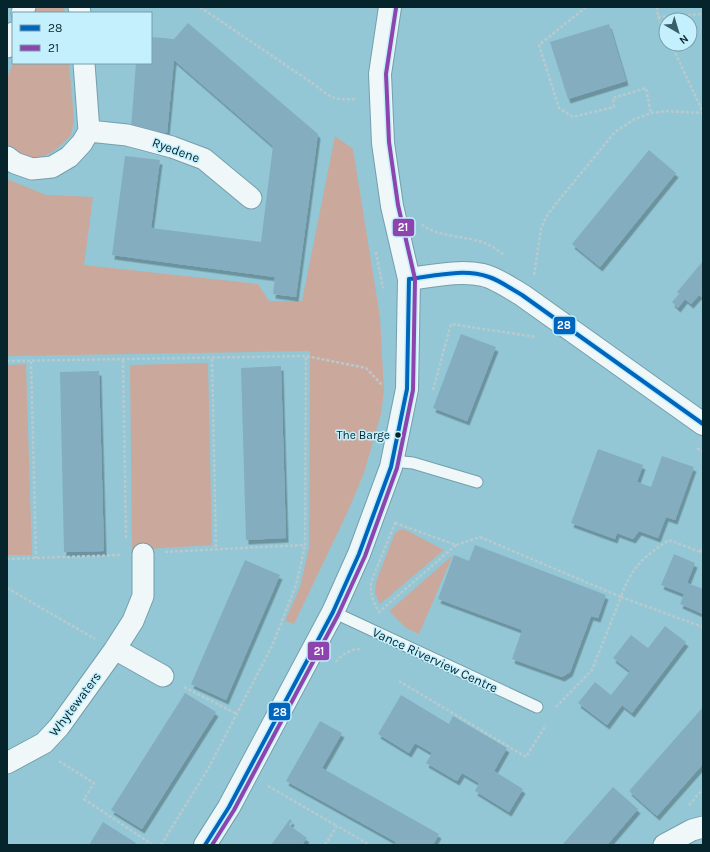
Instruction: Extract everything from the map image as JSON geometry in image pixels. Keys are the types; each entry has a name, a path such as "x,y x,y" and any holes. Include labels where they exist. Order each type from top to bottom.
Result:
{"main road":[{"path":"205,845 229,806 333,612 359,554 391,467 407,389 409,279 392,206 383,143 380,74 390,7"},
{"path":"409,279 457,273 484,275 528,300 703,424"}],"street":[{"path":"7,47 12,35"},
{"path":"7,157 32,169 52,167 69,157 82,143 89,131 84,64"},
{"name":"Ryedene","path":"89,131 126,135 172,147 204,159 251,198"},
{"name":"Whytewaters","path":"7,763 44,743 59,727 106,645 133,621 143,596 135,554"},
{"path":"106,645 163,676"},
{"path":"664,845 692,830 703,827"}],"lane":[{"path":"392,461 413,463 477,482"},
{"name":"Vance Riverview Centre","path":"333,612 537,707"}],"path":[{"path":"200,7 315,85 330,97 343,100 357,98"},
{"path":"586,7 539,45 559,108 573,117 580,116 614,107 613,98 646,88 651,113"},
{"path":"657,7 658,17"},
{"path":"528,271 534,275 542,229 546,217 615,132 633,120 651,113 666,111 703,113 675,52"},
{"path":"421,223 424,227 436,232 486,243 510,259"},
{"path":"432,391 451,324 544,338"},
{"path":"161,845 208,770 272,646 296,585 305,545 306,356"},
{"path":"7,361 306,356 366,368 380,383 387,388"},
{"path":"212,358 216,549"},
{"path":"123,360 135,554"},
{"path":"31,361 36,558"},
{"path":"397,516 371,582 370,591 372,599 379,612 456,545 480,537 621,597 703,627"},
{"path":"395,523 456,545"},
{"path":"621,597 627,581 635,568 652,551 669,540 701,553 703,547"},
{"path":"7,559 305,545"},
{"path":"7,588 106,645"},
{"path":"163,676 237,714"},
{"path":"53,756 94,783 84,799 153,845"},
{"path":"266,785 370,845"},
{"path":"326,845 337,826"}],"shaded area":[{"path":"36,7 64,7 65,12 34,12"},
{"path":"13,64 69,64 74,120 71,135 51,153 34,159 18,155 7,148 7,78"},
{"path":"335,136 353,149 380,317 384,391 381,414 364,473 348,511 294,624 285,621 300,587 309,547 310,351 7,356 7,179 46,195 93,197 84,265 258,284 269,301 302,301"},
{"path":"208,363 212,545 132,550 130,365"},
{"path":"26,364 32,555 7,555 7,365"},
{"path":"404,529 444,550 380,604 375,593 376,582 395,533"},
{"path":"453,555 419,634 406,628 389,611"}],"building":[{"path":"188,23 318,134 296,297 273,294 275,277 112,255 125,156 160,160 151,228 261,242 273,146 174,60 167,133 131,128 136,64 152,64 152,37 174,39"},
{"path":"609,24 626,81 568,99 550,42"},
{"path":"649,150 676,173 600,267 572,244"},
{"path":"703,261 703,298 699,295 691,304 685,299 678,308 672,302 679,294 677,292"},
{"path":"461,334 496,347 467,421 433,408"},
{"path":"281,366 286,538 246,540 241,368"},
{"path":"99,371 104,551 64,552 60,372"},
{"path":"598,449 643,465 637,482 651,487 662,456 694,467 675,520 666,517 658,538 639,531 633,539 617,533 615,539 571,523"},
{"path":"475,545 606,595 598,618 591,616 570,672 562,677 512,659 522,630 438,599 454,555 469,561"},
{"path":"674,554 695,563 687,583 703,589 703,614 680,604 684,594 661,585"},
{"path":"245,560 280,575 226,700 191,684"},
{"path":"665,626 686,642 632,713 622,705 607,725 578,703 595,682 611,695 630,671 613,658 631,635 648,648"},
{"path":"185,693 216,712 142,829 111,810"},
{"path":"401,695 449,724 453,716 507,748 494,771 523,789 509,812 475,791 479,783 462,773 457,781 426,763 432,753 415,743 409,753 378,734"},
{"path":"703,707 703,764 657,816 629,791"},
{"path":"320,721 342,733 322,768 439,834 433,845 394,845 396,842 286,781"},
{"path":"613,787 638,809 607,845 562,845"},
{"path":"290,819 292,821 289,825 307,838 302,845 271,845"},
{"path":"103,822 136,843 135,845 89,845"}],"transit line":[{"name":"21","path":"212,845 234,810 338,615 365,556 397,468 413,390 415,279 398,205 389,142 386,74 396,8"},
{"name":"28","path":"409,279 469,273 479,274 498,281 522,295 703,424"},
{"name":"28","path":"205,845 229,807 333,612 359,554 391,467 407,389 409,279"}],"place":[{"name":"The Barge","path":"398,435"}]}
